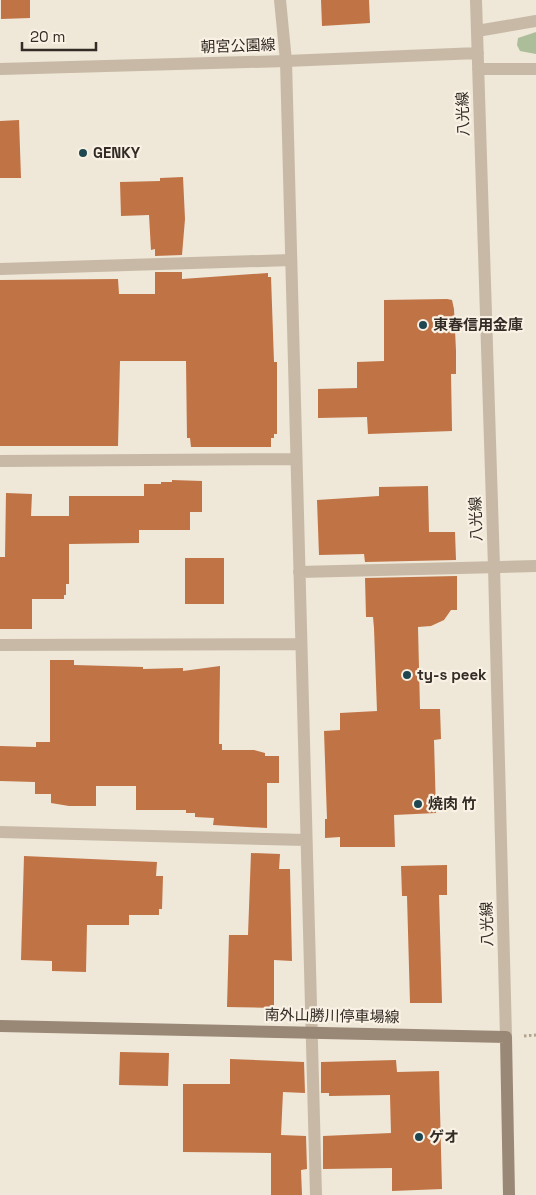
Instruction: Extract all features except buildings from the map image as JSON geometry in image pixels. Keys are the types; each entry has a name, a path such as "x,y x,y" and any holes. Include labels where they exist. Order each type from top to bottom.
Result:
{"main road":[{"name":"南外山勝川停車場線","path":"0,1026 506,1037"},
{"path":"506,1037 509,1195"}],"street":[{"path":"280,0 286,61 316,1195"},
{"name":"八光線","path":"476,0 494,567 506,1037"},
{"path":"477,31 536,21"},
{"name":"朝宮公園線","path":"0,69 286,61 478,52"},
{"path":"478,69 536,69"},
{"path":"0,269 291,260"},
{"path":"0,461 296,459"},
{"path":"299,572 536,566"},
{"path":"0,645 301,644"},
{"path":"0,832 306,840"}],"green space":[{"path":"536,32 536,54 520,51 517,45 518,38"}],"place":[{"name":"GENKY","path":"83,153"},
{"name":"東春信用金庫","path":"423,325"},
{"name":"ty-s peek","path":"407,675"},
{"name":"焼肉 竹","path":"418,804"},
{"name":"ゲオ","path":"419,1137"}]}
